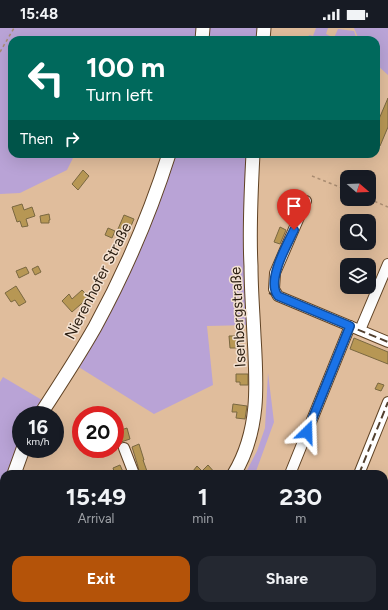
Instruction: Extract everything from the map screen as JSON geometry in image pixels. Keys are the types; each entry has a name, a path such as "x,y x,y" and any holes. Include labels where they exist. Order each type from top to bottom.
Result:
{"main road":[{"name":"Nierenhofer Straße","path":"46,406 83,348 117,284 140,234 168,158"},
{"name":"Isenbergstraße","path":"236,470 253,428 257,398 250,244 253,158"},
{"path":"15,470 20,458"}],"street":[{"path":"306,201 275,273 275,292 278,296 388,342"},
{"path":"360,330 388,264"},
{"path":"292,470 350,326"},
{"path":"361,470 388,402"},
{"path":"124,448 132,470"}],"path":[{"path":"0,52 8,38"},
{"path":"312,176 340,187"},
{"path":"376,202 388,207"}],"shaded area":[{"path":"0,28 259,28 258,36 8,36 8,158 73,158 67,170 20,193 0,194"},
{"path":"316,28 328,28 326,34 330,36 313,36"},
{"path":"354,28 388,28 388,75 380,68 380,36 357,36"},
{"path":"338,29 354,31 356,36 335,36"},
{"path":"172,158 249,158 251,325 207,326 213,385 154,414 77,366"},
{"path":"268,373 274,422 256,470 247,470 257,451 265,428"},
{"path":"3,377 42,400 38,406 12,406 13,458 8,470 0,470 0,382"}],"building":[{"path":"388,98 388,127 380,146 380,117"},
{"path":"83,170 89,176 78,190 72,184"},
{"path":"22,204 24,210 32,207 35,216 26,219 28,226 22,227 20,221 17,222 12,207"},
{"path":"49,214 49,223 41,223 40,216"},
{"path":"124,215 134,219 128,233 118,229"},
{"path":"280,227 286,230 280,244 274,242"},
{"path":"108,228 115,231 112,238 105,235"},
{"path":"38,266 41,272 35,275 32,269"},
{"path":"26,267 29,273 19,278 16,271"},
{"path":"16,286 26,302 19,306 15,300 11,302 5,293"},
{"path":"82,290 89,297 72,312 62,301 69,294 72,299"},
{"path":"229,336 237,336 238,348 230,348"},
{"path":"354,338 388,352 388,364 350,349"},
{"path":"236,374 248,374 248,385 240,385 240,382 236,382"},
{"path":"378,383 384,385 381,391 375,389"},
{"path":"233,404 247,406 245,419 236,418 237,412 232,412"},
{"path":"127,428 130,439 124,441 124,429"},
{"path":"139,444 147,470 139,470 132,447"},
{"path":"120,465 122,470 114,470 113,468"},
{"path":"208,465 212,470 203,470"},
{"path":"197,466 201,470 194,470"}],"railway":[{"path":"269,293 388,342"},
{"path":"361,470 388,402"}],"route":[{"path":"294,230 275,273 274,289 276,294 350,326 307,432"}]}
